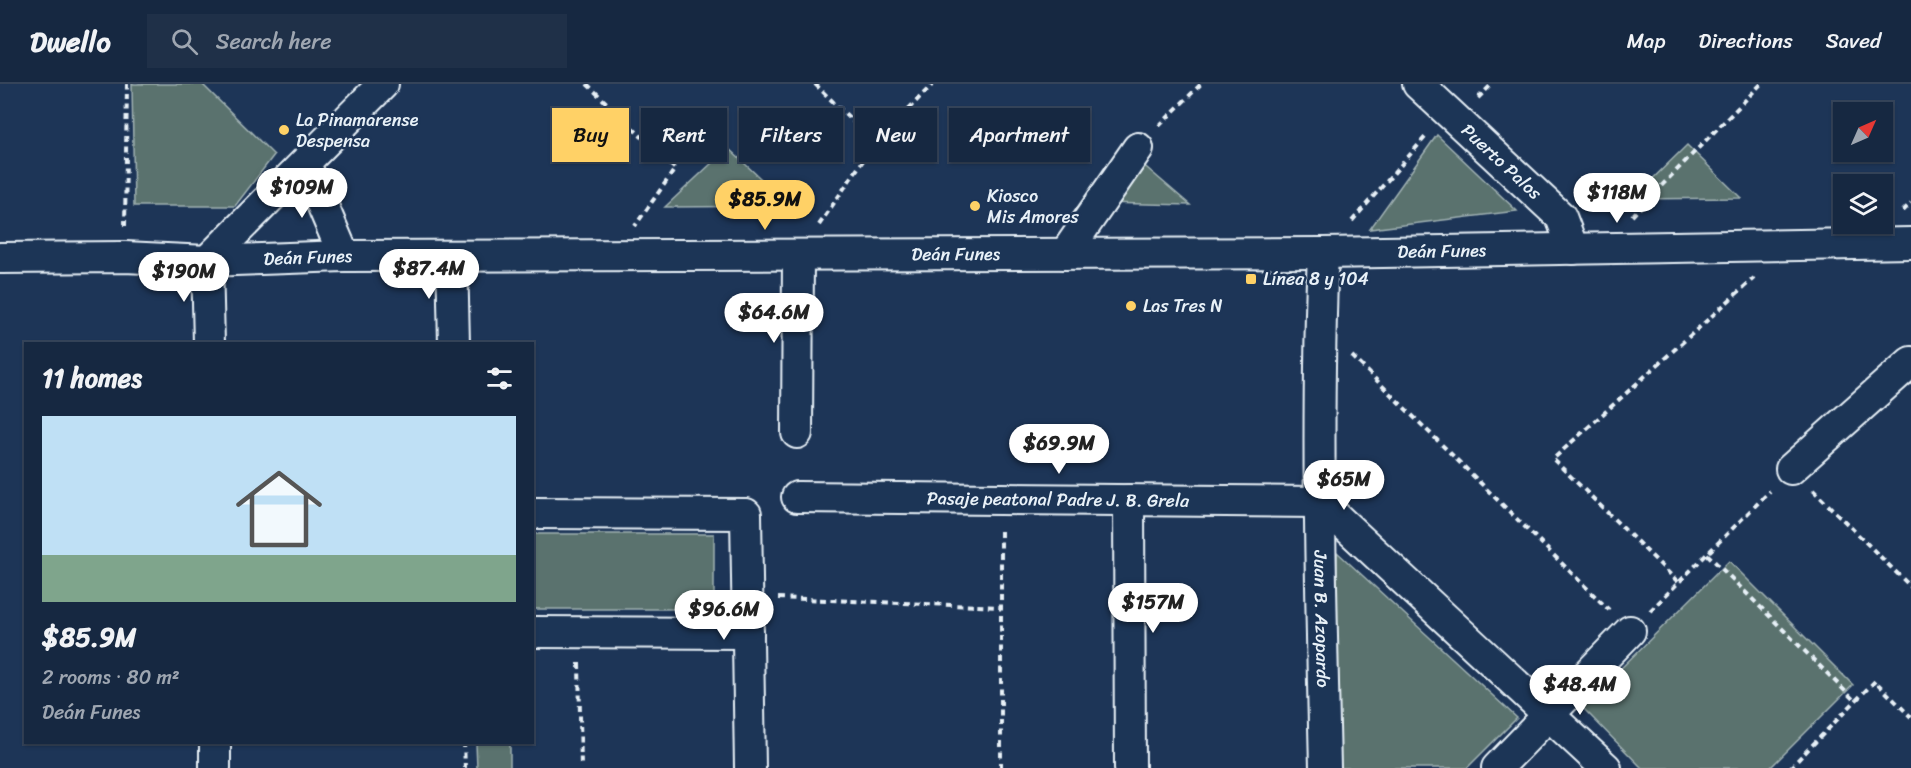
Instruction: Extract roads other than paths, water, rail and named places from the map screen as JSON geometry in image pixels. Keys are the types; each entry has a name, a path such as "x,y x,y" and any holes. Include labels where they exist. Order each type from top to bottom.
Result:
{"street":[{"path":"209,342 207,261 383,84"},
{"name":"Puerto Palos","path":"1418,84 1561,218 1587,248"},
{"path":"1065,254 1138,148"},
{"path":"305,164 344,256"},
{"name":"Deán Funes","path":"0,258 125,257 207,261 344,256 1323,253 1911,243"},
{"name":"Juan B. Azopardo","path":"1323,253 1320,324 1320,502 1325,768"},
{"path":"797,433 798,255"},
{"path":"452,256 454,342"},
{"path":"1791,469 1911,362"},
{"name":"Pasaje peatonal Padre J. B. Grela","path":"797,497 1320,502"},
{"path":"1129,500 1130,768"},
{"path":"1320,502 1606,768"},
{"path":"534,513 746,514 750,768"},
{"path":"1497,768 1630,631"},
{"path":"534,632 748,633"},
{"path":"215,744 215,768"}],"place":[{"name":"La Pinamarense Despensa","path":"284,130"},
{"name":"Kiosco Mis Amores","path":"975,206"},
{"name":"Línea 8 y 104","path":"1251,279"},
{"name":"Las Tres N","path":"1131,306"}]}
